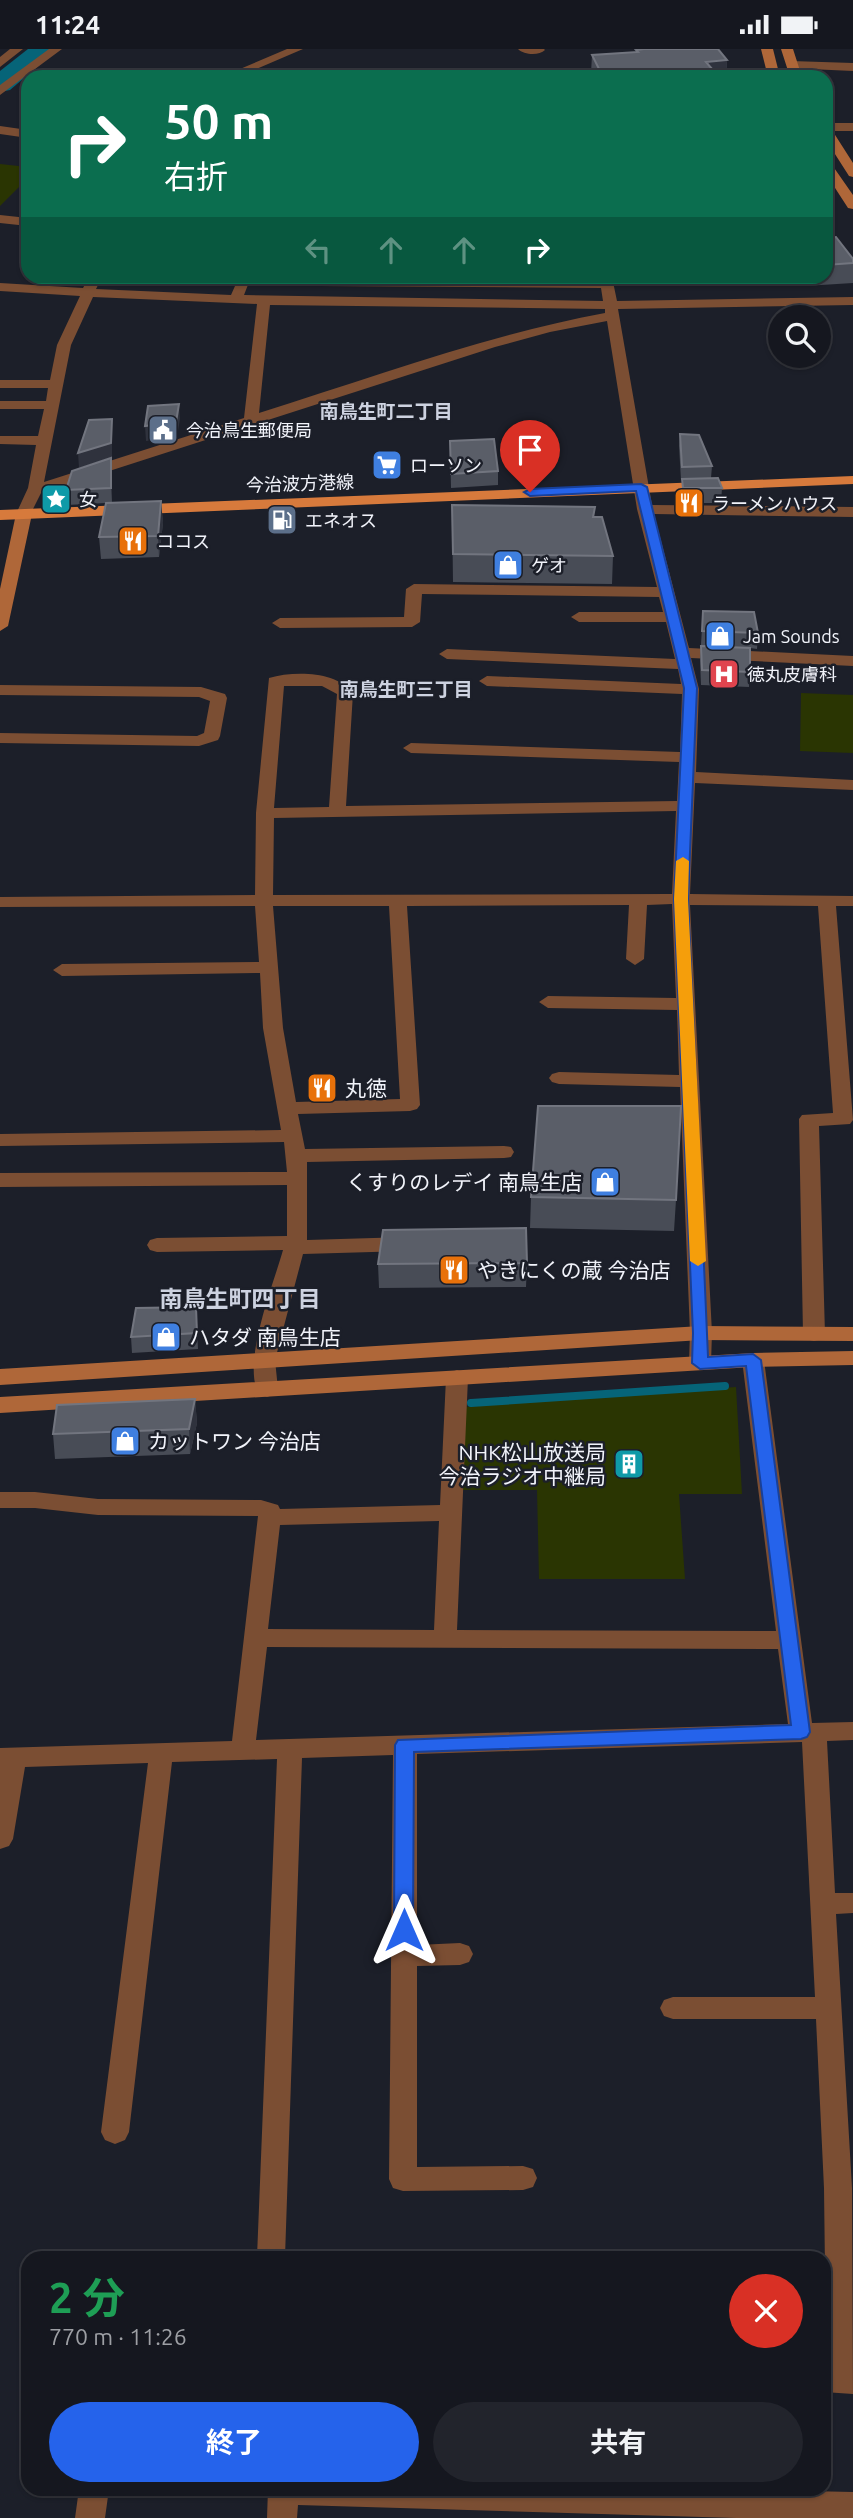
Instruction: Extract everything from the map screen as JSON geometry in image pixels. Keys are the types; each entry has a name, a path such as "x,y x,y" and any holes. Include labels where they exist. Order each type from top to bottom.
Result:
{"main road":[{"name":"今治波方港線","path":"0,515 853,479"}],"street":[{"path":"0,63 17,49"},
{"path":"28,70 56,49"},
{"path":"244,70 297,49"},
{"path":"524,49 539,50"},
{"path":"766,49 772,70"},
{"path":"787,49 793,70"},
{"path":"808,70 853,67"},
{"path":"0,91 21,75"},
{"path":"833,79 853,79"},
{"path":"833,128 853,127"},
{"path":"0,130 21,133"},
{"path":"833,140 853,173"},
{"path":"833,175 853,205"},
{"path":"0,219 21,221"},
{"path":"0,626 24,514 34,490 64,345 92,284"},
{"path":"236,299 242,284"},
{"path":"317,301 320,284"},
{"path":"608,284 645,509 691,688 681,899 701,1333 700,1363"},
{"path":"0,287 88,293 162,291 236,299 613,312 853,301"},
{"path":"251,421 264,300"},
{"path":"34,490 489,344 613,312"},
{"path":"0,384 56,384"},
{"path":"0,405 52,405"},
{"path":"0,440 44,440"},
{"path":"645,509 853,512"},
{"path":"281,623 412,622 414,589 666,592"},
{"path":"579,617 673,618"},
{"path":"447,654 853,661"},
{"path":"267,1389 264,1360 294,1245 297,1178 273,1028 264,903 265,813 275,681 321,681 340,687 345,693 337,811"},
{"path":"487,681 691,688"},
{"path":"0,690 201,692 219,698 212,736 198,741 0,738"},
{"path":"411,748 687,757"},
{"path":"687,777 853,785"},
{"path":"265,813 685,806"},
{"path":"635,959 638,899"},
{"path":"0,902 264,903 638,899 853,901"},
{"path":"814,1334 809,1119 843,1120 827,901"},
{"path":"287,1108 410,1105 398,902"},
{"path":"62,970 269,967"},
{"path":"548,1002 685,1004"},
{"path":"559,1078 689,1081"},
{"path":"0,1140 504,1152"},
{"path":"0,1179 297,1178"},
{"path":"157,1245 425,1243"},
{"path":"0,1377 701,1333 853,1334"},
{"path":"0,1405 753,1360 853,1358"},
{"path":"753,1360 789,1640 807,1732 823,1904 828,2008 846,2220 841,2352 853,2379 831,2378"},
{"path":"445,1637 457,1378"},
{"path":"0,1500 34,1500 97,1507 261,1508 270,1511 243,1750"},
{"path":"270,1517 451,1513"},
{"path":"256,1638 789,1640"},
{"path":"0,1839 7,1758 853,1731"},
{"path":"404,1745 403,2179 523,2178"},
{"path":"271,2251 290,1749"},
{"path":"115,2132 161,1753"},
{"path":"823,1904 853,1903"},
{"path":"404,1956 460,1954"},
{"path":"673,2008 828,2008"},
{"path":"90,2518 93,2496"},
{"path":"283,2499 853,2507"}],"green space":[{"path":"0,164 21,166 21,185 0,206"},
{"path":"801,693 853,695 853,753 800,751"},
{"path":"736,1387 742,1494 679,1494 685,1579 539,1579 537,1490 462,1490 465,1407"}],"building":[{"path":"718,49 727,60 706,62 713,70 600,70 592,55 638,52 636,50"},
{"path":"833,237 836,237 853,259 853,263 833,264"},
{"path":"179,404 176,422 145,426 148,406"},
{"path":"112,419 111,443 78,453 89,420"},
{"path":"680,434 699,435 712,466 682,467"},
{"path":"494,439 498,471 451,474 450,441"},
{"path":"111,458 111,488 66,490 72,471"},
{"path":"718,478 722,488 683,488 682,479"},
{"path":"161,501 158,536 99,537 106,503"},
{"path":"452,505 595,507 593,517 602,517 613,556 453,554"},
{"path":"703,611 754,612 758,633 702,631"},
{"path":"701,646 750,648 750,672 702,670"},
{"name":"くすりのレデイ 南鳥生店","path":"538,1106 681,1106 676,1200 531,1197"},
{"path":"526,1228 527,1263 378,1264 383,1230"},
{"path":"196,1307 197,1333 131,1337 136,1308"},
{"path":"195,1399 189,1429 53,1434 57,1405"}],"waterway":[{"path":"0,84 45,49"},
{"path":"471,1403 725,1386"}],"slow traffic":[{"path":"683,861 681,899 698,1261"}],"place":[{"name":"今治鳥生郵便局","path":"163,430"},
{"name":"ローソン","path":"387,465"},
{"name":"女","path":"56,499"},
{"name":"ラーメンハウス","path":"689,503"},
{"name":"エネオス","path":"282,520"},
{"name":"ココス","path":"133,541"},
{"name":"ゲオ","path":"508,565"},
{"name":"Jam Sounds","path":"720,636"},
{"name":"徳丸皮膚科","path":"724,674"},
{"name":"丸徳","path":"322,1088"},
{"name":"くすりのレデイ 南鳥生店","path":"605,1182"},
{"name":"やきにくの蔵 今治店","path":"454,1270"},
{"name":"ハタダ 南鳥生店","path":"166,1337"},
{"name":"カットワン 今治店","path":"125,1441"},
{"name":"NHK松山放送局 今治ラジオ中継局","path":"629,1464"}],"district":[{"name":"南鳥生町二丁目","path":"386,411"},
{"name":"南鳥生町三丁目","path":"406,689"},
{"name":"南鳥生町四丁目","path":"240,1298"}],"route":[{"path":"404,1930 404,1745 801,1732 753,1360 700,1363 701,1333 681,899 691,688 641,487 530,492"}]}
